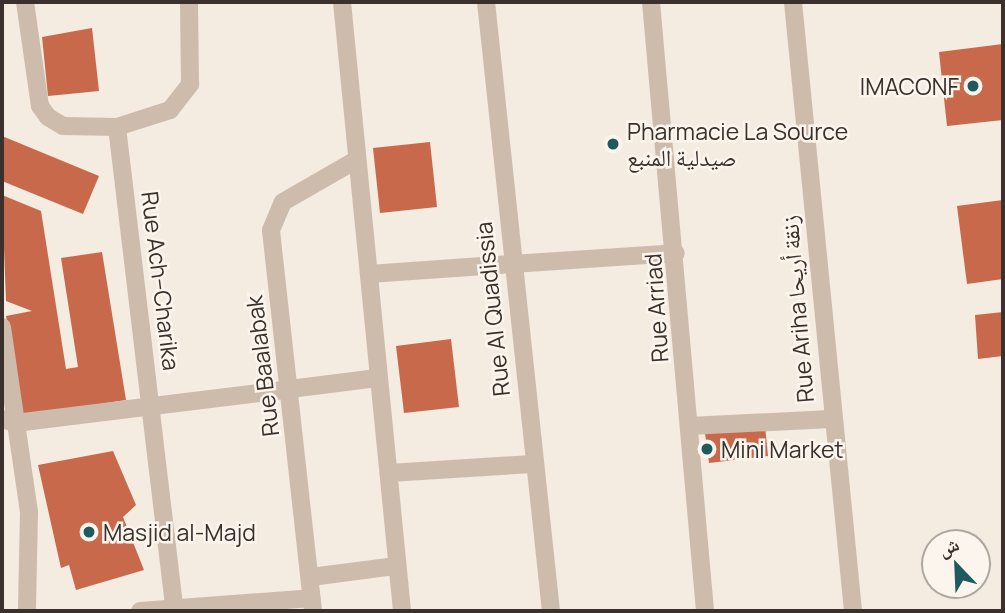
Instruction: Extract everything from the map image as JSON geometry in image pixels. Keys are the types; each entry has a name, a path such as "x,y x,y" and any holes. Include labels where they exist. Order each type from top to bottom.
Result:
{"street":[{"path":"25,2 40,106 48,117 63,126 117,127 170,110 190,84 189,2"},
{"path":"342,2 402,611"},
{"name":"Rue Al Quadissia","path":"486,2 531,464 551,611"},
{"name":"Rue Arriad","path":"651,2 676,253 705,611"},
{"name":"Rue Ariha زنقة أريحا","path":"793,2 831,419 853,611"},
{"name":"Rue Ach–Charika","path":"117,127 175,610"},
{"name":"Rue Baalabak","path":"313,604 272,220 298,191 356,160"},
{"path":"369,274 676,253"},
{"path":"2,327 8,421 29,512 27,611"},
{"path":"8,421 377,378"},
{"path":"690,426 831,419"},
{"path":"389,473 531,464"},
{"path":"311,577 396,566"},
{"path":"140,611 313,604"}],"building":[{"path":"92,28 99,91 48,96 42,37"},
{"name":"IMACONF","path":"1003,44 1003,120 947,126 939,52"},
{"path":"2,136 99,176 83,214 2,181"},
{"path":"430,142 437,207 380,213 373,148"},
{"path":"2,195 41,211 66,369 78,367 61,258 102,252 126,400 22,416 6,316 32,311 6,301"},
{"path":"1003,200 1003,279 967,284 957,206"},
{"path":"1003,312 1003,356 978,359 975,315"},
{"path":"451,339 459,407 404,413 396,346"},
{"path":"765,426 768,456 709,463 705,433"},
{"name":"Masjid al-Majd","path":"113,451 136,505 123,517 144,570 76,590 69,565 61,568 38,465"}],"place":[{"name":"IMACONF","path":"973,86"},
{"name":"Pharmacie La Source صيدلية المنبع","path":"613,144"},
{"name":"Mini Market","path":"707,449"},
{"name":"Masjid al-Majd","path":"89,532"}]}
